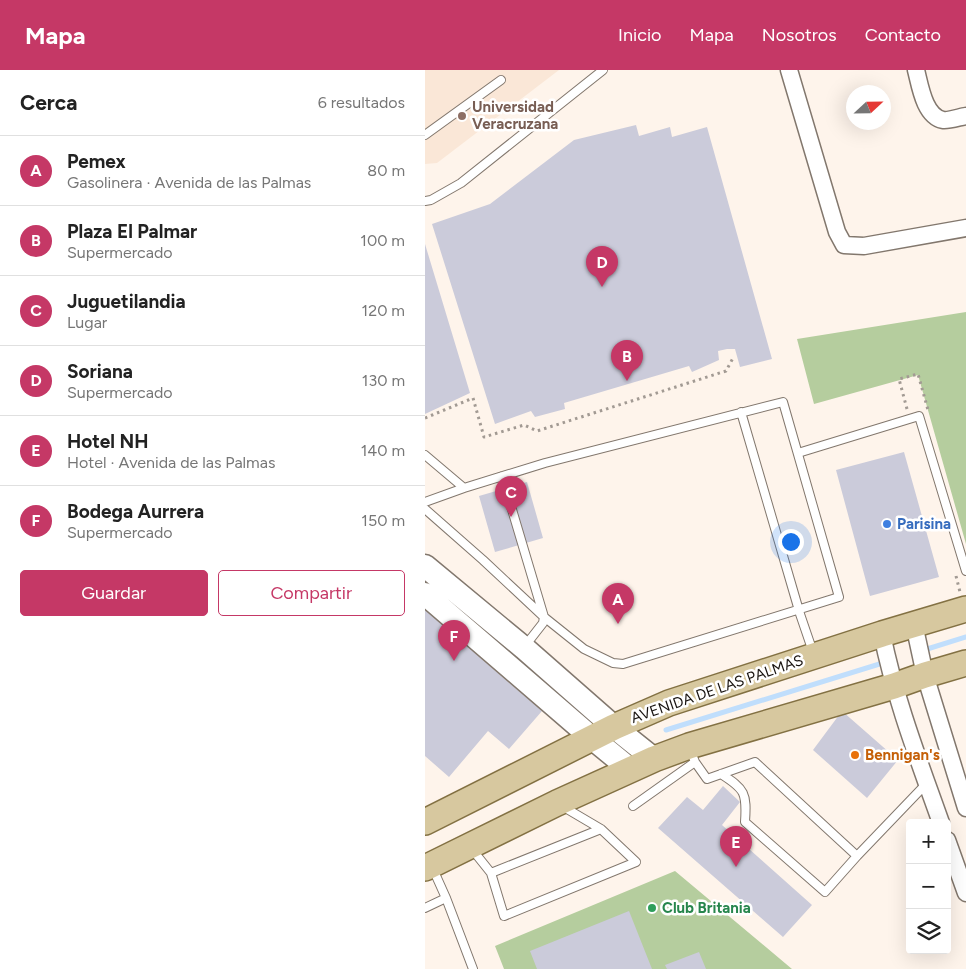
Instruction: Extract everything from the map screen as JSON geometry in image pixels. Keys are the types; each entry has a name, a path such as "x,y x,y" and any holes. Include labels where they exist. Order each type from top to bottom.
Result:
{"main road":[{"name":"AVENIDA DE LAS PALMAS","path":"425,822 614,727 669,703 881,634 966,609"},
{"path":"428,866 557,803 654,759 692,754 925,675 966,664"}],"street":[{"path":"789,70 837,232 843,245 864,246 966,228"},
{"path":"916,70 925,104 932,114 943,120 966,116"},
{"path":"425,566 654,759"},
{"path":"425,594 631,770"},
{"path":"472,634 485,616"},
{"path":"914,624 925,675 966,808"},
{"path":"881,634 894,686 940,819"},
{"path":"951,851 966,893"}],"lane":[{"path":"425,201 431,200 461,183 603,70"},
{"path":"425,135 501,80"},
{"path":"425,502 554,460 783,402 839,597 623,664 613,663 584,649 544,617 425,509"},
{"path":"741,412 814,656"},
{"path":"798,453 919,416 966,570"},
{"path":"425,455 464,488"},
{"path":"502,476 544,617 543,623 524,648"},
{"path":"633,806 692,754 707,779 755,762 857,856"},
{"path":"721,774 741,788 746,804 745,822 825,892 927,784"},
{"path":"470,847 491,872 504,916 636,862 601,829 557,803"},
{"path":"491,872 601,829"},
{"path":"428,866 446,898 473,969"},
{"path":"425,908 446,898"}],"path":[{"path":"425,418 473,398 484,436 524,425 537,431 725,371 733,358"}],"shaded area":[{"name":"Universidad Veracruzana","path":"425,70 559,70 437,163 425,164"}],"green space":[{"path":"966,312 966,544 918,375 814,404 797,339"},
{"name":"Club Britania","path":"675,871 792,969 504,969 495,946"}],"building":[{"path":"636,125 639,136 670,127 672,137 707,127 772,359 740,367 735,349 718,351 719,360 692,372 689,366 564,403 565,409 535,417 531,411 495,424 432,224 490,204 574,140"},
{"path":"425,244 470,393 425,414"},
{"name":"Parisina","path":"904,452 939,577 870,596 836,470"},
{"path":"527,482 543,538 495,552 479,496"},
{"path":"425,610 542,711 509,749 488,731 449,777 425,756"},
{"name":"Bennigan's","path":"842,711 898,760 867,798 813,750"},
{"path":"723,786 740,802 722,825 812,905 783,937 658,828 687,797 703,810"},
{"path":"629,911 652,969 537,969 530,951"},
{"path":"699,952 706,969 667,969 665,965"}],"waterway":[{"path":"924,650 966,637"},
{"path":"666,730 886,662"}],"place":[{"name":"Universidad Veracruzana","path":"462,116"},
{"name":"Soriana","path":"602,287"},
{"name":"Plaza El Palmar","path":"627,381"},
{"name":"Juguetilandia","path":"511,517"},
{"name":"Parisina","path":"887,524"},
{"name":"Pemex","path":"618,624"},
{"name":"Bodega Aurrera","path":"454,661"},
{"name":"Bennigan's","path":"855,755"},
{"name":"Hotel NH","path":"736,867"},
{"name":"Club Britania","path":"652,908"}]}
